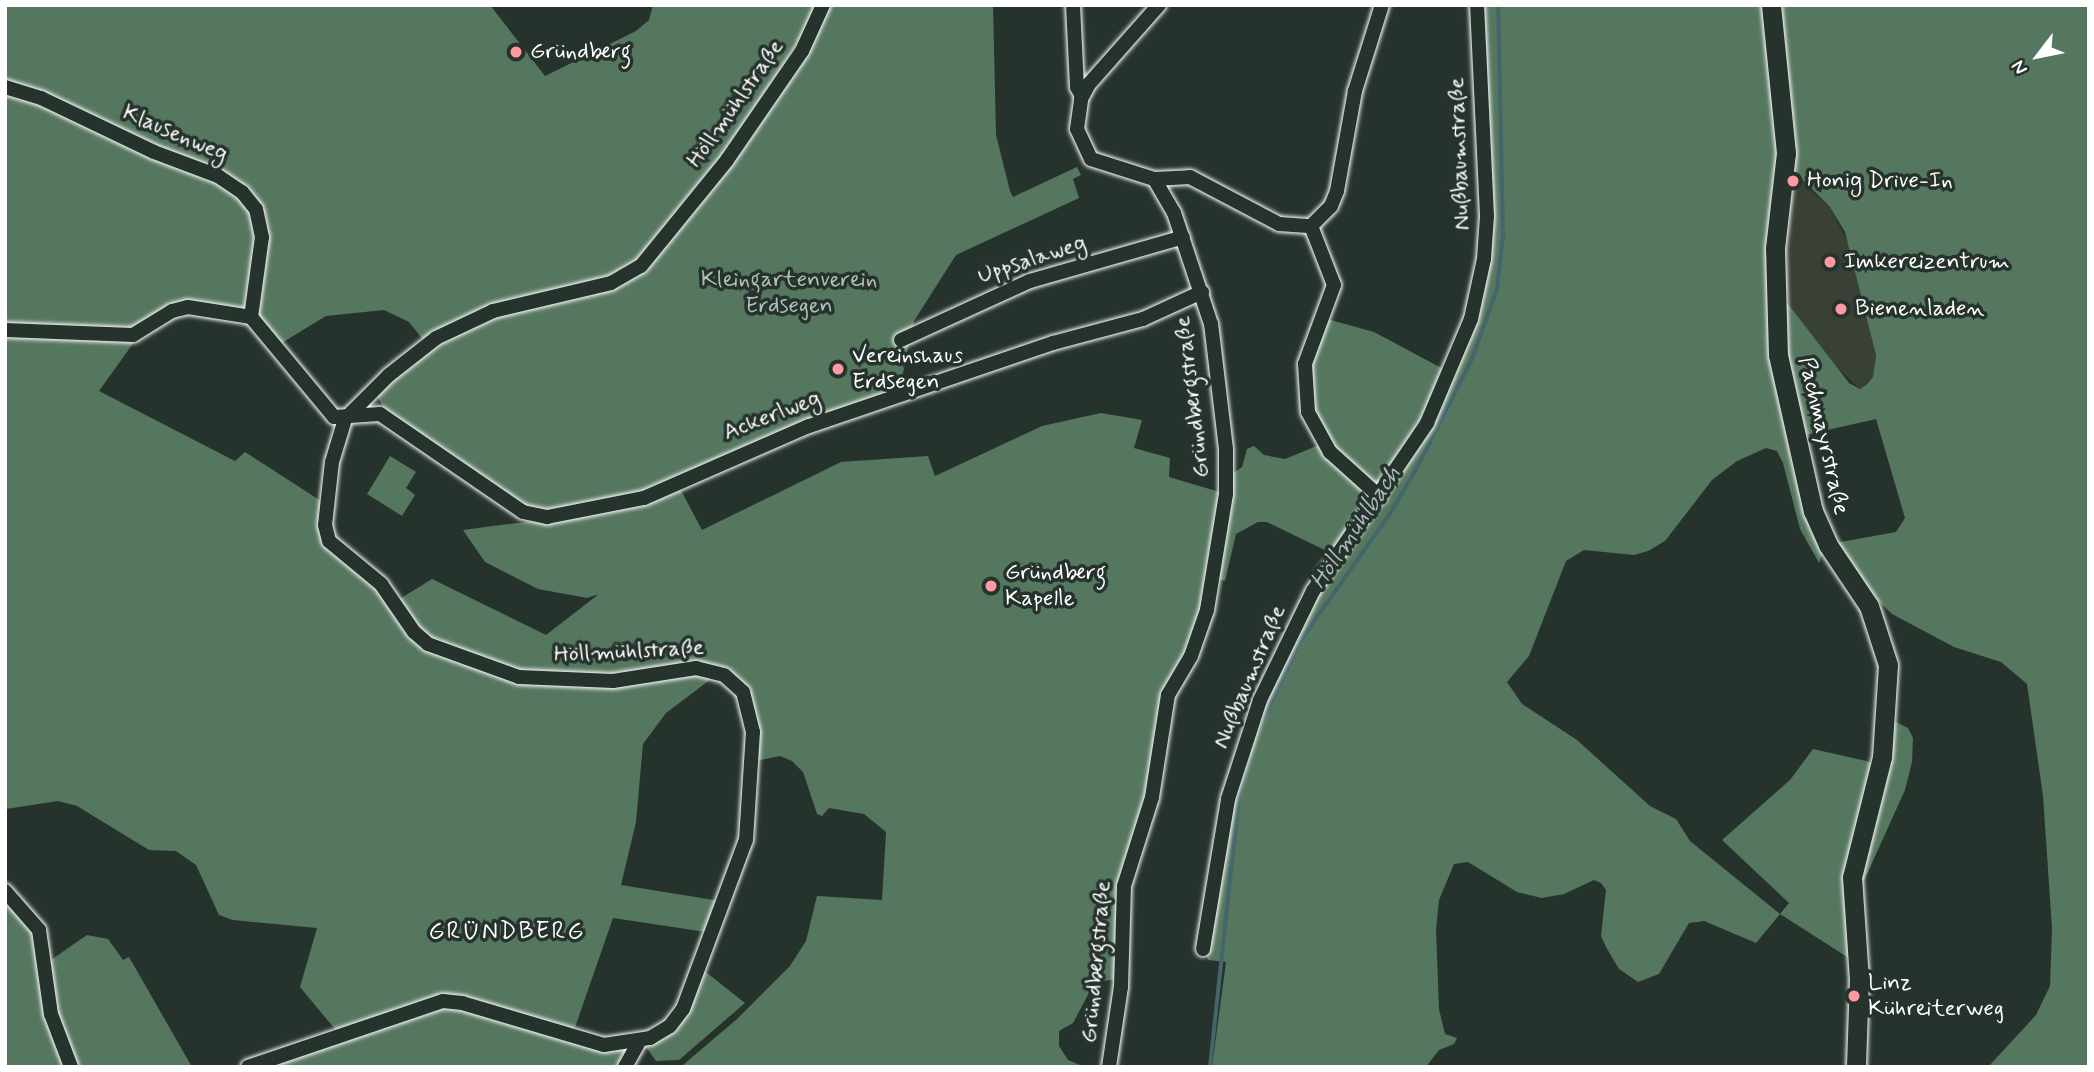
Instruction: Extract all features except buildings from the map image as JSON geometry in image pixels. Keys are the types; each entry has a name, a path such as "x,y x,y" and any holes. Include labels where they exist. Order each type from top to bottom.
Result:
{"street":[{"name":"Höllmühlstraße","path":"248,1067 443,1001 462,1003 595,1044 639,1042 670,1026 683,1009 743,855 753,763 752,720 746,696 734,681 709,669 677,669 613,681 540,679 480,666 428,644 414,632 381,584 341,554 328,538 332,462 345,419 417,352 470,320 611,283 640,266 733,152 802,51 823,5"},
{"path":"1073,5 1077,87 1082,96"},
{"path":"1159,5 1082,96 1077,129 1088,157 1105,167 1153,179 1195,178 1274,221 1311,226"},
{"path":"1311,226 1331,206 1337,191 1355,91 1382,5"},
{"name":"Nußbaumstraße","path":"1203,949 1228,799 1247,731 1313,591 1380,497 1437,402 1461,347 1480,283 1487,201 1477,5"},
{"name":"Pachmayrstraße","path":"1771,5 1786,153 1774,270 1778,355 1813,511 1828,545 1869,606 1888,665 1882,757 1852,877 1860,979 1856,1067"},
{"name":"Klausenweg","path":"5,87 41,97 154,152 218,176 242,192 256,209 262,237 251,317"},
{"name":"Gründbergstraße","path":"1109,1067 1121,987 1124,887 1152,797 1168,695 1191,656 1207,610 1224,520 1226,449 1213,337 1202,292 1183,237 1153,179"},
{"path":"1311,226 1334,285 1306,358 1306,405 1314,429 1330,452 1380,497"},
{"name":"Uppsalaweg","path":"901,340 1030,281 1183,237"},
{"name":"Ackerlweg","path":"380,414 420,437 523,512 540,517 564,515 644,498 809,426 1054,343 1143,319 1202,292"},
{"path":"5,330 133,335 169,312 188,307 251,317 325,409 345,419 380,414 370,394"},
{"path":"5,891 38,930 51,1014 71,1067"},
{"path":"625,1067 639,1042"}],"shaded area":[{"path":"1792,164 1809,189 1830,207 1853,254 1876,355 1873,377 1860,389 1827,358 1785,300 1780,281"}],"green space":[{"path":"5,5 490,5 545,76 636,31 649,20 653,5 820,5 735,143 631,271 553,294 425,342 409,322 384,310 326,316 280,344 255,318 265,252 244,189 5,85"},
{"name":"Kleingartenverein Erdsegen","path":"825,5 993,5 996,135 1010,191 1013,197 1077,167 1081,175 1073,179 1079,198 956,255 914,321 899,392 818,419 675,479 702,530 841,462 928,456 935,476 1042,426 1101,413 1142,420 1134,448 1170,458 1169,477 1223,493 1204,608 1161,722 1136,843 1117,979 1103,981 1090,991 1073,1023 1059,1031 1059,1046 1068,1060 1085,1067 683,1065 737,1019 790,966 806,941 817,896 882,900 886,832 864,814 829,808 822,816 817,814 803,772 792,761 780,756 756,761 756,721 723,670 666,713 643,744 636,822 621,885 720,901 706,932 613,918 572,1036 463,1000 339,1034 300,987 317,928 233,920 219,915 196,865 176,851 149,850 77,806 58,801 6,809 5,334 137,338 99,391 235,461 245,452 324,503 323,533 371,577 404,625 472,659 418,631 398,600 432,579 546,635 599,594 587,598 538,589 485,562 463,530 532,521 383,407 375,392 471,322 612,286 670,237"},
{"path":"1481,5 2089,5 2089,1067 1988,1067 2036,1015 2050,986 2052,928 2043,796 2027,684 2001,662 1954,647 1892,614 1869,592 1835,543 1896,532 1905,518 1876,419 1801,436 1785,365 1785,300 1849,383 1860,389 1867,384 1873,377 1876,355 1845,232 1830,207 1794,171 1768,302 1824,551 1819,563 1800,529 1783,463 1777,451 1766,448 1737,461 1712,480 1665,541 1648,551 1634,555 1584,550 1566,561 1529,656 1507,682 1522,704 1577,740 1650,806 1676,819 1690,841 1780,914 1756,943 1704,921 1689,923 1659,974 1638,982 1619,969 1601,936 1606,890 1601,883 1594,880 1564,894 1542,898 1517,892 1468,862 1454,864 1439,900 1436,929 1439,1009 1445,1034 1457,1038 1454,1044 1439,1050 1426,1067 1212,1067 1226,962 1208,960 1206,954 1227,824 1247,744 1304,616 1380,504 1484,291"},
{"path":"5,91 26,96 218,179 241,194 258,227 244,309 214,304 141,329 5,327"},
{"path":"1327,319 1374,332 1447,371 1384,483 1371,484 1318,430 1308,364"},
{"path":"1319,445 1370,499 1333,554 1267,522 1258,522 1236,534 1225,581 1218,579 1232,474 1242,467 1247,449 1254,446 1264,455 1285,459"},
{"path":"390,456 416,472 406,488 415,495 402,516 367,494"},
{"path":"1894,721 1908,728 1913,738 1912,762 1905,790 1858,894"},
{"path":"1813,749 1875,763 1864,798 1852,960 1780,914 1789,903 1722,840 1790,780"},
{"path":"5,896 31,924 68,1067 5,1067"},
{"path":"87,935 108,939 123,960 129,957 192,1067 73,1067 62,1039 48,962"},
{"path":"702,969 745,1003 679,1060 656,1061 644,1044 656,1038"},
{"path":"451,1004 567,1042 631,1050 620,1067 256,1067"}],"waterway":[{"name":"Höllmühlbach","path":"1258,730 1301,640 1390,514 1417,468 1472,359 1497,289 1503,236 1498,5"},
{"name":"Höllmühlbach","path":"1210,1067 1239,795 1249,757"}],"place":[{"name":"Gründberg","path":"516,52"},
{"name":"Honig Drive-In","path":"1793,181"},
{"name":"Imkereizentrum","path":"1830,262"},
{"name":"Bienenladen","path":"1841,309"},
{"name":"Vereinshaus Erdsegen","path":"838,369"},
{"name":"Gründberg Kapelle","path":"991,586"},
{"name":"Linz Kühreiterweg","path":"1854,996"}],"district":[{"name":"GRÜNDBERG","path":"507,932"}]}
